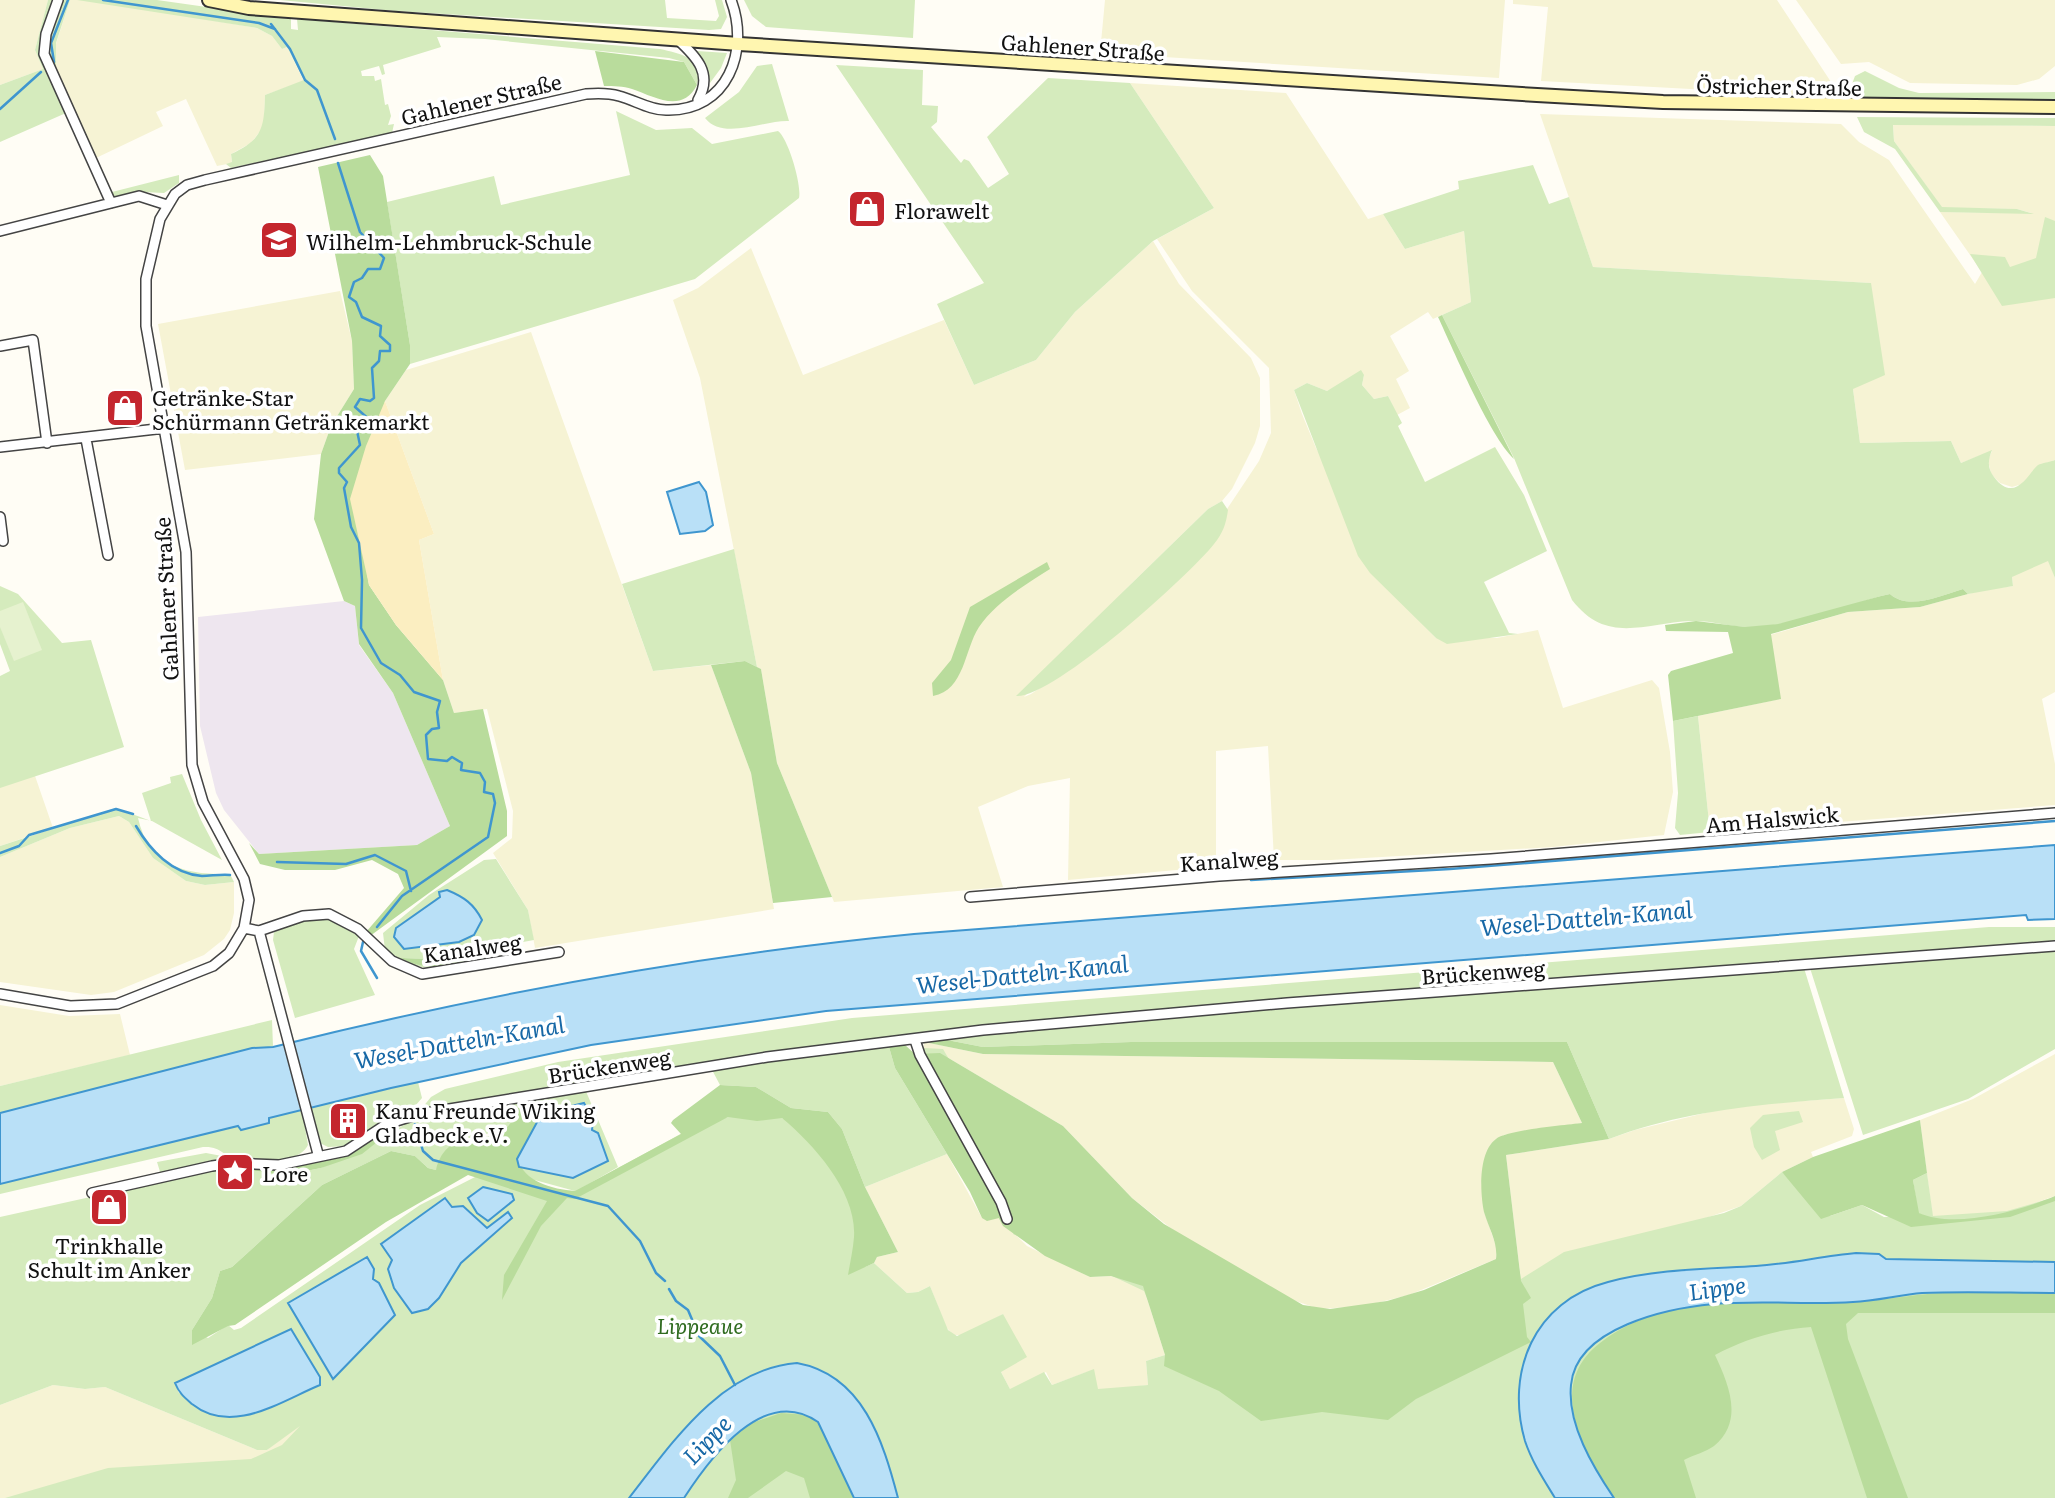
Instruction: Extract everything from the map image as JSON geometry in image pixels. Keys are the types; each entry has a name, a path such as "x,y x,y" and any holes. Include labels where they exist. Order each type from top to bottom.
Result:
{"main road":[{"name":"Gahlener Straße","path":"209,0 250,8 677,40 1503,92"},
{"name":"Östricher Straße","path":"1503,92 1662,102 2055,107"}],"street":[{"path":"58,0 46,34 44,54 111,203"},
{"path":"695,105 714,92 730,74 739,44 739,29 731,0"},
{"path":"677,40 702,66 705,80 695,105"},
{"name":"Gahlener Straße","path":"0,994 69,1006 117,1004 181,982 212,966 229,953 244,929 249,900 244,879 203,802 192,765 186,552 146,326 145,304 154,237 167,205 175,194 187,185 205,180 586,94 621,96 656,109 669,110 695,105"},
{"path":"0,231 139,196 167,205"},
{"path":"0,346 33,340 47,443"},
{"path":"0,447 165,428"},
{"path":"86,439 108,555"},
{"path":"0,517 3,541"},
{"name":"Am Halswick","path":"1491,859 2055,813"},
{"name":"Kanalweg","path":"970,897 1219,876 1491,859"},
{"name":"Kanalweg","path":"244,929 259,931 303,916 329,914 358,929 392,961 422,974 559,952"},
{"path":"259,931 318,1154"},
{"name":"Brückenweg","path":"92,1194 212,1166 296,1163 318,1154 346,1151 387,1124 419,1114 767,1057 984,1030 1207,1010 2055,946"},
{"path":"915,1040 920,1055 1001,1202 1007,1219"}],"shaded area":[{"path":"0,0 48,0 35,50 43,69 0,85"},
{"path":"70,0 90,0 257,28 272,36 282,49 287,47 304,81 265,95 264,126 251,143 231,154 232,163 217,166 186,99 156,112 163,126 96,158 56,68 56,44"},
{"path":"1105,0 1505,0 1499,78 1100,53"},
{"path":"1513,0 1777,0 1833,85 1835,93 1803,95 1541,81 1548,7 1513,4"},
{"path":"1796,0 2055,0 2055,66 2039,79 2017,85 1910,83 1869,62 1841,64"},
{"path":"1130,83 1286,93 1368,219 1383,214 1405,249 1464,231 1471,302 1433,319 1428,312 1390,336 1409,371 1396,379 1410,408 1397,415 1388,396 1374,399 1362,385 1364,375 1327,391 1307,383 1294,390 1316,448 1398,599 1436,638 1497,638 1538,630 1563,708 1652,680 1659,688 1670,752 1673,792 1664,835 1553,847 1331,860 1274,860 1268,746 1216,751 1216,870 1198,868 1068,880 1070,778 1028,786 978,807 1003,887 834,902 777,763 761,669 757,667 700,378 673,300 698,288 751,248 803,375 944,320 974,385 1036,360 1075,312 1153,241 1179,284 1251,358 1260,378 1260,426 1255,443 1232,489 1222,501 1208,509 1129,586 1024,697 1031,694 1102,647 1227,509 1259,461 1271,433 1269,368 1192,291 1157,239 1214,208"},
{"path":"1540,114 1841,124 1859,142 1889,160 1975,284 1982,272 1940,212 2031,213 2017,209 1942,208 1894,141 1893,124 2055,126 2055,460 2038,466 2026,483 2012,487 2000,483 1991,474 1988,460 1992,451 1961,463 1951,441 1860,443 1853,389 1871,283 1593,267"},
{"path":"340,291 352,341 354,389 331,426 321,454 185,470 158,324"},
{"path":"531,332 653,671 711,665 751,773 774,909 535,948 528,910 493,853 512,838 513,811 487,709 454,713 443,680 419,540 434,534 385,401 406,370"},
{"path":"2049,560 2055,578 2055,692 2042,699 2055,764 2055,805 1710,832 1698,716 1780,699 1770,635 1848,612 1920,607 1983,590 2013,586 2012,577 2016,572"},
{"path":"344,601 355,606 359,645 393,693 450,826 417,845 259,854 224,810 216,793 200,726 198,617"},
{"path":"34,773 53,828 0,846 0,785"},
{"path":"119,816 129,822 153,858 186,881 205,885 234,882 234,913 230,930 224,939 204,955 114,992 91,995 0,982 0,857 70,828"},
{"path":"0,1005 69,1016 120,1014 130,1055 0,1086"},
{"path":"924,1042 983,1054 1553,1062 1582,1123 1504,1135 1491,1144 1485,1160 1484,1211 1497,1249 1496,1259 1409,1295 1364,1306 1319,1309 1290,1299 1177,1233 1132,1198 1063,1126 940,1053 923,1053"},
{"path":"2055,1054 2055,1196 2011,1212 1933,1220 1920,1120 1973,1099"},
{"path":"1844,1098 1854,1129 1852,1136 1811,1152 1813,1157 1782,1172 1741,1206 1521,1281 1506,1155 1609,1139 1734,1106"},
{"path":"947,1154 982,1218 999,1218 1027,1246 1090,1277 1111,1276 1143,1286 1165,1355 1146,1361 1148,1385 1094,1392 1087,1372 1052,1385 1046,1372 1011,1391 1001,1372 1003,1314 965,1335 953,1335 946,1327 930,1286 918,1292 907,1293 874,1263 877,1257 898,1252 865,1187"},
{"path":"476,1291 607,1385 589,1498 0,1498 0,1405 53,1385 85,1389 105,1387 257,1450 267,1450 366,1359"}],"green space":[{"path":"48,0 54,0 40,50 66,113 0,142 0,85 43,69 35,50"},
{"path":"62,0 70,0 56,43 56,68 112,192 179,175 179,183 164,193 144,192 113,197 51,69 46,44"},
{"path":"77,0 157,0 291,19 291,29 298,30 297,19 660,49 683,55 694,63 698,76 697,85 684,62 669,58 485,39 437,37 441,47 383,65 385,74 382,75 379,66 361,71 362,76 374,76 375,81 381,79 385,105 388,104 391,116 388,125 394,124 392,133 231,168 226,164 232,162 231,154 250,143 260,131 265,95 304,80 287,47 282,49 272,36 257,28"},
{"path":"280,0 665,0 667,18 716,21 719,16 715,0 722,0 727,17 721,29 709,30 395,11"},
{"path":"744,0 915,0 913,38 766,27 752,16"},
{"path":"595,51 684,62 697,85 691,94 676,101 659,99 625,87 604,86"},
{"path":"697,51 727,53 721,68 710,83 706,66"},
{"path":"772,64 789,121 733,129 713,125 705,118 739,92 757,66"},
{"path":"836,65 923,70 922,105 938,106 937,122 931,127 961,163 964,159 969,161 988,188 1009,174 987,137 1048,78 1130,83 1214,208 1153,241 1075,312 1036,360 974,385 937,304 984,283"},
{"path":"1865,71 1899,88 1919,93 2055,92 2055,101 1864,99 1855,94 1852,84 1855,76"},
{"path":"616,111 656,130 692,128 712,144 778,131 793,162 799,198 695,279 410,364 410,345 387,202 494,176 501,205 630,175"},
{"path":"1857,117 2055,118 2055,126 1893,125 1894,141 1942,207 2017,209 2034,214 1940,212 1895,149 1864,132"},
{"path":"370,155 383,176 410,345 410,364 385,401 362,542 369,585 396,625 443,680 454,713 483,709 507,811 507,836 370,936 366,932 404,888 398,874 372,860 335,870 285,870 260,864 249,843 259,854 417,845 450,826 393,693 359,644 355,606 344,601 314,519 321,454 331,426 354,389 352,341 318,167"},
{"path":"1533,165 1549,204 1569,197 1593,267 1871,283 1885,375 1853,389 1860,443 1951,441 1961,463 1992,450 1990,470 2002,485 2008,488 2020,484 2038,465 2055,460 2055,578 2048,561 2012,577 2013,586 1968,594 1963,589 1916,601 1898,599 1890,594 1814,616 1762,626 1745,627 1691,621 1627,628 1599,623 1585,614 1572,600 1514,458 1442,315 1471,302 1464,231 1405,249 1383,214 1459,189 1458,181"},
{"path":"2045,217 2055,221 2055,298 2002,306 1970,254 2005,257 2010,267 2036,258"},
{"path":"1442,315 1514,459 1494,431 1473,392 1438,317"},
{"path":"1361,370 1364,375 1362,385 1374,399 1388,396 1402,423 1398,426 1425,482 1495,447 1524,495 1547,551 1484,582 1509,633 1518,634 1447,644 1436,638 1370,573 1358,556 1294,390 1307,383 1327,391"},
{"path":"1222,501 1228,510 1220,536 1178,582 1088,658 1034,692 1016,696 1208,509"},
{"path":"734,549 757,667 745,661 653,671 622,584"},
{"path":"1047,562 1050,569 1012,595 986,618 974,636 958,678 944,692 933,696 932,683 951,660 970,607"},
{"path":"0,586 18,594 62,643 91,640 124,747 0,788 0,676 10,671 0,644"},
{"path":"1963,589 1968,594 1920,607 1848,612 1771,634 1781,699 1673,721 1668,675 1671,671 1733,653 1728,632 1666,631 1665,625 1696,621 1745,627 1778,624 1890,594 1898,599 1916,601"},
{"path":"23,602 42,650 14,661 0,627 0,611"},
{"path":"745,661 761,669 777,763 832,897 773,903 751,773 711,665"},
{"path":"1698,716 1710,832 1680,835 1675,828 1678,793 1673,721"},
{"path":"182,774 201,820 222,860 152,821 142,793 171,783 170,777"},
{"path":"116,808 150,820 138,818 143,835 160,858 184,870 230,874 234,882 205,885 186,881 153,858 129,822 119,816 70,828 0,857 0,846"},
{"path":"496,859 528,910 534,940 431,959 402,958 431,966 497,955 494,959 437,968 412,965 385,950 383,933 429,895 484,860"},
{"path":"329,918 359,936 354,949 375,995 295,1018 273,940 274,932 303,920"},
{"path":"1989,927 2055,927 2055,941 1692,970 780,1052 422,1108 431,1097 445,1089 558,1062 852,1018"},
{"path":"498,947 497,955 448,965 423,966 401,958 431,959"},
{"path":"2055,949 2055,1049 1968,1099 1863,1135 1810,968"},
{"path":"1804,968 1844,1098 1755,1106 1696,1115 1609,1139 1567,1042 1131,1042 983,1047 942,1039 1217,1013"},
{"path":"272,1020 273,1047 217,1057 0,1113 0,1086"},
{"path":"942,1039 983,1047 1131,1042 1567,1042 1609,1139 1506,1155 1521,1281 1531,1298 1523,1304 1527,1337 1531,1342 1416,1399 1388,1420 1322,1412 1261,1421 1219,1391 1164,1366 1165,1355 1143,1286 1111,1276 1090,1277 1045,1256 1003,1226 999,1218 987,1221 982,1218 970,1192 895,1068 889,1047 905,1045 915,1054 940,1053 1063,1126 1132,1198 1164,1224 1303,1305 1330,1309 1387,1301 1424,1290 1496,1259 1482,1194 1483,1163 1490,1145 1496,1139 1512,1133 1582,1123 1553,1062 983,1054 924,1042"},
{"path":"889,1047 895,1068 947,1154 865,1187 842,1129 828,1112 791,1108 756,1087 720,1085 711,1068"},
{"name":"Lippeaue","path":"924,1048 943,1049 950,1061 1060,1150 1173,1234 1285,1298 1317,1309 1343,1310 1394,1303 1518,1262 1521,1279 1564,1252 1724,1213 1741,1206 1782,1172 1830,1216 1862,1205 1884,1217 1925,1216 1918,1213 1913,1180 1927,1173 1933,1216 2007,1211 2055,1197 2055,1498 5,1498 108,1468 251,1459 282,1445 300,1426 267,1450 257,1450 105,1387 85,1389 53,1385 0,1405 0,1217 226,1167 286,1175 321,1168 417,1119 419,1123 519,1100 508,1128 464,1141 436,1170 428,1168 415,1156 391,1151 322,1185 232,1267 220,1271 212,1298 192,1330 208,1338 228,1325 234,1330 241,1328 420,1205 477,1176 541,1198 575,1191 531,1179 519,1167 573,1178 608,1161 598,1133 592,1130 593,1124 586,1105 542,1113 538,1097 585,1089 618,1167 580,1189 686,1131 728,1117 771,1114 801,1125 851,1193 865,1267 874,1263 907,1293 918,1292 930,1286 948,1330 957,1336 1003,1314 1027,1357 1001,1372 1010,1389 1044,1372 1052,1385 1094,1369 1098,1389 1148,1385 1146,1361 1165,1355 1165,1360 1170,1353 1144,1291 1019,1232 1014,1235 1008,1223 1002,1224 909,1055","holes":["446,1198 452,1207 463,1206 488,1228 507,1212 509,1221 461,1263 439,1298 388,1269 392,1260 382,1244","374,1269 373,1279 333,1378 288,1303","291,1329 320,1385 249,1414 179,1393 175,1383"]},
{"path":"418,1082 422,1098 409,1113 385,1121 348,1146 328,1147 318,1142 309,1108"},
{"path":"720,1085 756,1087 791,1108 828,1112 842,1129 865,1187 898,1252 877,1257 874,1263 848,1275 854,1237 849,1203 820,1156 782,1118 757,1121 728,1117 575,1199 567,1198 541,1226 502,1300 504,1275 547,1201 468,1175 386,1222 235,1325 192,1345 192,1330 212,1298 220,1271 232,1267 322,1185 391,1151 415,1156 428,1168 436,1170 443,1153 453,1144 504,1130 513,1119 519,1100 538,1097 542,1113 517,1158 526,1173 540,1183 575,1191 681,1134 671,1123 673,1120"},
{"path":"302,1110 308,1145 296,1156 287,1159 265,1163 237,1161 215,1148 203,1147 0,1194 0,1184"},
{"path":"1799,1111 1803,1122 1775,1131 1780,1150 1762,1160 1754,1147 1750,1128 1763,1115"},
{"path":"452,1112 396,1127 362,1154 321,1168 286,1175 226,1167 323,1157 400,1121"},
{"path":"1920,1120 1927,1173 1913,1180 1919,1213 1934,1217 1969,1219 2006,1212 2055,1196 2055,1201 2010,1217 1911,1227 1862,1205 1821,1219 1782,1172 1813,1157"},
{"path":"206,1153 222,1156 224,1162 161,1175 157,1162"},
{"path":"1957,1292 2055,1293 2055,1313 1858,1313 1846,1324 1848,1339 1908,1498 1867,1498 1811,1327 1762,1336 1715,1355 1729,1390 1731,1414 1729,1425 1714,1446 1684,1460 1696,1498 1614,1498 1581,1440 1572,1398 1575,1378 1584,1360 1600,1343 1627,1326 1657,1314 1721,1303 1851,1302"},
{"path":"781,1413 808,1415 818,1422 854,1498 810,1498 804,1478 786,1471 748,1498 728,1498 736,1480 730,1440 746,1425"}],"sand":[{"path":"385,401 434,534 419,540 443,680 396,625 369,585 350,499 366,446"}],"water":[{"path":"699,482 706,492 713,525 705,531 680,534 667,492"},
{"name":"Wesel-Datteln-Kanal","path":"2055,845 2055,919 2028,920 2026,915 826,1011 591,1045 391,1088 269,1118 269,1123 241,1130 238,1126 0,1184 0,1113 252,1048 273,1047 432,1010 592,978 752,953 914,934"},
{"path":"447,890 459,895 479,914 482,920 474,935 459,942 404,949 394,937 396,928 440,897 439,892"},
{"path":"584,1103 593,1120 592,1130 598,1133 608,1161 573,1178 519,1167 517,1159 542,1113"},
{"path":"483,1187 512,1194 514,1200 488,1221 477,1213 468,1198"},
{"path":"445,1198 452,1207 463,1206 487,1228 508,1212 512,1218 461,1263 439,1298 428,1309 412,1313 394,1288 388,1269 392,1260 381,1244"},
{"name":"Lippe","path":"1856,1253 1879,1254 1886,1259 2055,1262 2055,1293 1939,1292 1853,1302 1714,1304 1673,1310 1627,1324 1589,1348 1577,1365 1571,1385 1577,1430 1590,1459 1614,1498 1555,1498 1525,1441 1519,1390 1523,1365 1531,1343 1544,1322 1561,1305 1582,1291 1644,1274 1769,1265"},
{"path":"367,1257 374,1269 373,1279 379,1283 395,1315 333,1379 288,1303"},
{"path":"291,1329 320,1377 320,1385 256,1413 223,1417 207,1413 192,1404 182,1395 175,1383"},
{"name":"Lippe","path":"797,1363 820,1370 839,1381 854,1396 877,1433 898,1498 854,1498 818,1422 798,1413 778,1412 759,1419 740,1431 708,1464 684,1498 629,1498 681,1433 722,1394 745,1379 770,1368"}],"waterway":[{"path":"54,62 51,43 68,0"},
{"path":"103,0 259,23 275,29"},
{"path":"271,24 290,49 305,80 317,90 335,139"},
{"path":"0,109 41,72"},
{"path":"338,163 360,232 384,258 380,269 368,269 362,278 354,282 349,297 356,302 362,317 381,326 380,336 390,345 390,351 380,351 379,361 372,368 374,398 370,401 360,399 355,407 371,421 368,428 356,426 360,445 339,468 339,473 347,482 344,488 351,527 359,543 362,580 361,628 381,663 400,675 414,692 440,701 437,712 439,728 432,729 426,735 428,759 447,761 452,757 462,763 461,770 480,773 485,782 484,792 493,794 495,803 488,837 402,896 377,927"},
{"path":"0,853 19,846 29,835 116,809 133,814"},
{"path":"1251,880 1450,869 2055,821"},
{"path":"136,826 155,852 181,871 202,876 230,875"},
{"path":"277,862 346,864 375,855 406,871 411,891"},
{"path":"363,942 361,951 377,978"},
{"path":"415,1124 423,1151 433,1160 608,1206 640,1241 656,1273 665,1281"},
{"path":"669,1289 676,1301 688,1310 699,1336 720,1356 735,1385"}],"place":[{"name":"Florawelt","path":"867,209"},
{"name":"Wilhelm-Lehmbruck-Schule","path":"279,240"},
{"name":"Getränke-Star Schürmann Getränkemarkt","path":"125,408"},
{"name":"Kanu Freunde Wiking Gladbeck e.V.","path":"348,1121"},
{"name":"Lore","path":"235,1172"},
{"name":"Trinkhalle Schult im Anker","path":"109,1207"}]}
